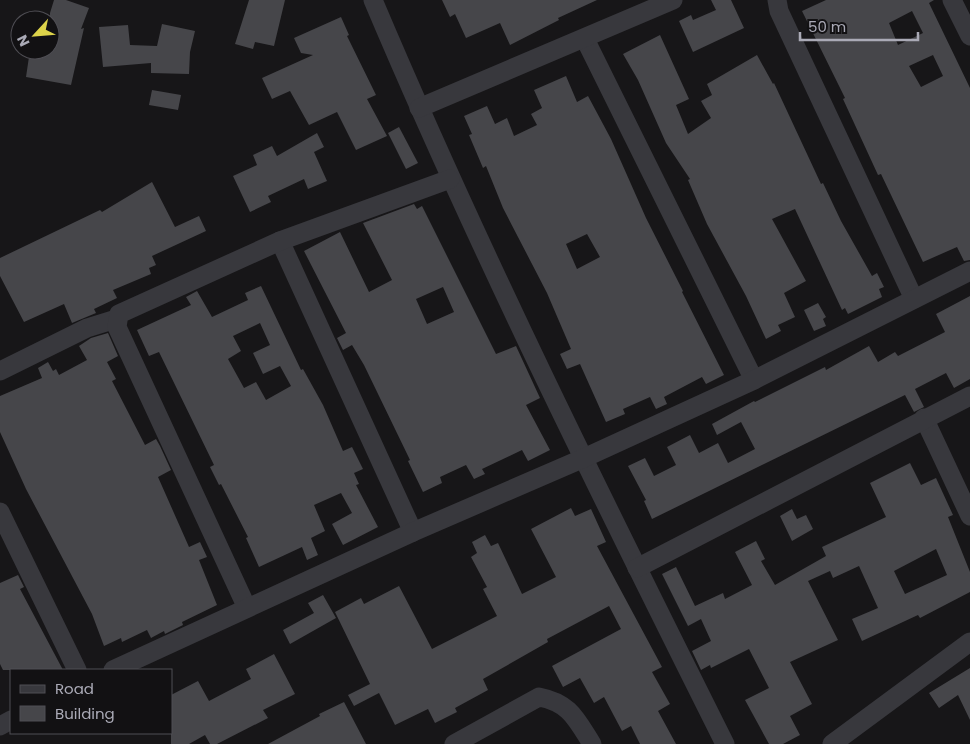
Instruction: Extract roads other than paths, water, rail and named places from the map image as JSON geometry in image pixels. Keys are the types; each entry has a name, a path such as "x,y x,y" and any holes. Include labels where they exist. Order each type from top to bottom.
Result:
{"street":[{"path":"373,0 450,179 724,744"},
{"path":"419,108 673,0"},
{"path":"777,0 779,11 914,300"},
{"path":"952,0 968,25"},
{"path":"585,39 754,380"},
{"path":"247,608 117,327 116,319 119,314 280,242 450,179"},
{"path":"280,242 413,532"},
{"path":"116,669 413,532 584,458 754,380 970,271"},
{"path":"0,371 87,328 116,319"},
{"path":"637,568 924,418 970,396"},
{"path":"924,418 970,516"},
{"path":"0,512 77,669"},
{"path":"832,744 970,642"},
{"path":"454,744 539,697 554,700 570,710 592,744"}]}
